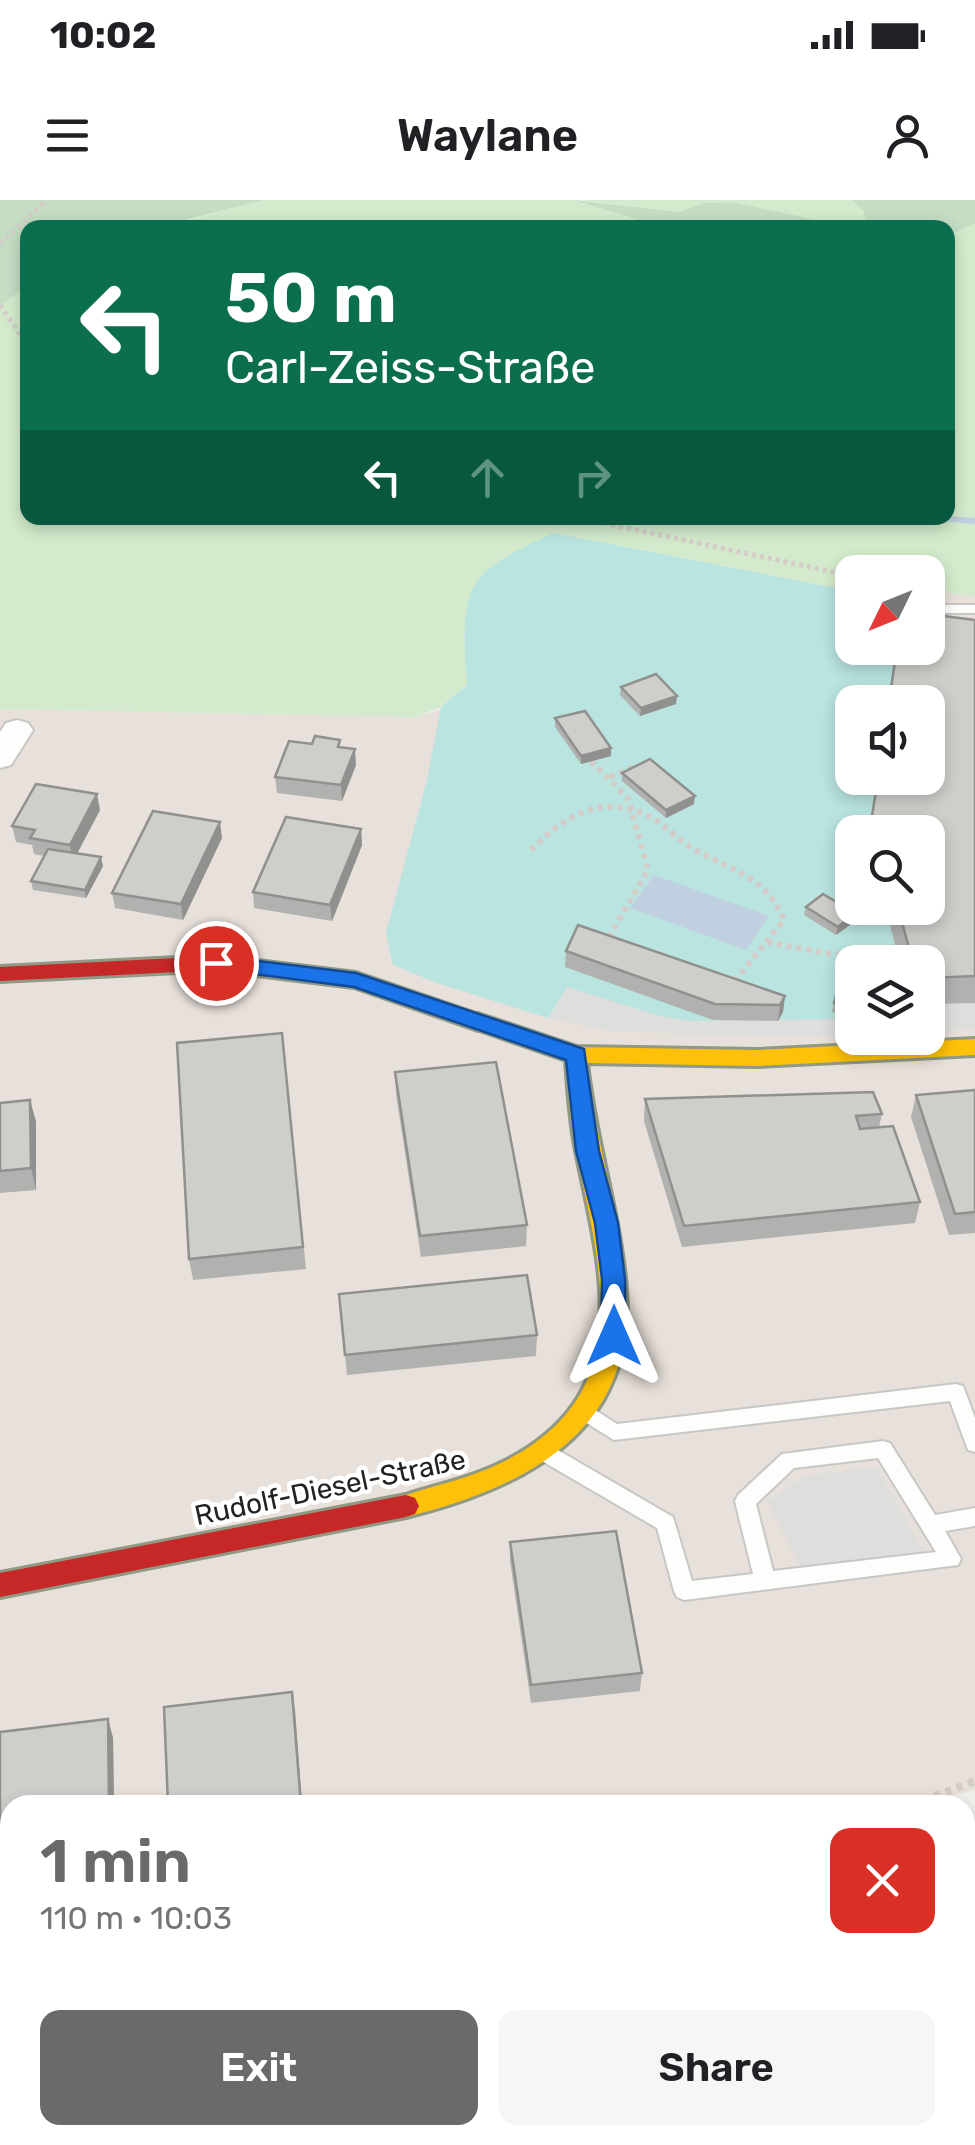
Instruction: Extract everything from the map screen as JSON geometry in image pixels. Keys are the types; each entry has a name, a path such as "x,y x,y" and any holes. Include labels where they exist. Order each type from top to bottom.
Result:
{"street":[{"path":"0,758 17,730"},
{"path":"0,974 216,963 295,971 356,980 576,1055 757,1058 975,1047"},
{"name":"Rudolf-Diesel-Straße","path":"0,1585 434,1498 497,1481 545,1452 567,1433 584,1410 614,1336 614,1279 607,1223 588,1151 576,1055"}],"lane":[{"path":"945,609 975,609"},
{"path":"584,1410 614,1432 956,1392 975,1444"},
{"path":"545,1452 666,1523 684,1590 952,1559 883,1449 789,1460 746,1501 765,1580"},
{"path":"930,1525 975,1518"}],"path":[{"path":"26,220 47,200"},
{"path":"0,244 20,225"},
{"path":"0,306 20,335"},
{"path":"613,525 835,572"},
{"path":"591,762 628,798 648,870 609,937 616,945"},
{"path":"610,777 634,767"},
{"path":"531,850 574,812 632,812 657,820 692,850 754,878 780,906 784,920 726,992"},
{"path":"766,942 835,954"},
{"path":"938,1795 975,1781"}],"shaded area":[{"path":"554,533 835,588 835,665 945,665 945,644 975,648 975,1003 945,1004 945,945 835,945 835,1019 691,1021 660,1016 567,987 548,1018 393,965 386,933 427,780 441,707 467,685 465,633 470,594 481,576 511,554"},
{"path":"945,592 975,597 975,1790 955,1795 0,1795 0,709 415,717 835,596 835,665 945,665"},
{"path":"654,875 769,916 746,950 630,908"},
{"path":"566,986 660,1016 691,1021 835,1019 835,1037 613,1032 548,1018"},
{"path":"975,1003 975,1029 945,1031 945,1004"},
{"path":"877,1468 924,1552 800,1566 767,1501 806,1475"}],"green space":[{"path":"0,200 264,200 185,220 20,220 20,291 0,306"},
{"path":"264,200 574,200 638,220 188,220"},
{"path":"574,200 679,212 704,203 731,202 817,220 638,220"},
{"path":"580,200 852,200 864,211 865,220 814,220 731,202 704,203 679,212"},
{"path":"852,200 975,200 975,223 955,233 955,220 865,220 864,211"},
{"path":"975,223 975,597 945,592 945,555 835,555 835,588 554,533 464,634 467,685 441,707 415,717 0,709 0,306 20,291 20,525 955,525 955,233"}],"building":[{"path":"945,616 975,620 975,976 945,977 945,945 908,945 903,925 945,925 945,815 872,815 875,795 945,795 945,685 892,685 894,665 945,665"},
{"path":"656,674 677,696 641,708 621,687"},
{"path":"585,711 611,748 581,756 555,718"},
{"path":"315,736 340,740 338,747 355,749 341,785 275,777 289,741 312,744"},
{"path":"650,759 695,796 666,810 622,773"},
{"path":"36,784 97,794 70,845 30,838 35,830 12,826"},
{"path":"153,811 220,822 181,904 112,893"},
{"path":"286,817 361,829 330,905 253,892"},
{"path":"48,849 101,857 85,890 31,881"},
{"path":"823,894 835,901 835,925 840,925 838,927 806,907"},
{"path":"578,925 785,996 780,1005 715,1004 566,951"},
{"path":"282,1033 303,1247 189,1259 177,1043"},
{"path":"496,1062 527,1225 420,1236 395,1072"},
{"path":"975,1090 975,1212 955,1214 916,1095"},
{"path":"873,1092 882,1114 856,1116 860,1129 893,1126 920,1202 684,1226 645,1099"},
{"path":"30,1100 31,1168 0,1171 0,1103"},
{"path":"527,1275 537,1335 345,1355 339,1294"},
{"path":"616,1531 642,1673 531,1685 510,1542"},
{"path":"292,1692 300,1795 168,1795 164,1707"},
{"path":"108,1719 109,1795 0,1795 0,1732"}],"waterway":[{"path":"955,519 975,521"}],"traffic: slow":[{"path":"478,1022 576,1055 757,1058 975,1047"},
{"path":"406,1506 445,1497 518,1467 576,1421 597,1390 610,1354 614,1291 584,1129 576,1055"}],"traffic: jam":[{"path":"0,974 216,963 356,980 478,1022"},
{"path":"0,1585 406,1506"}],"route":[{"path":"216,963 356,980 576,1055 588,1151 607,1223 614,1279 614,1336"}]}
